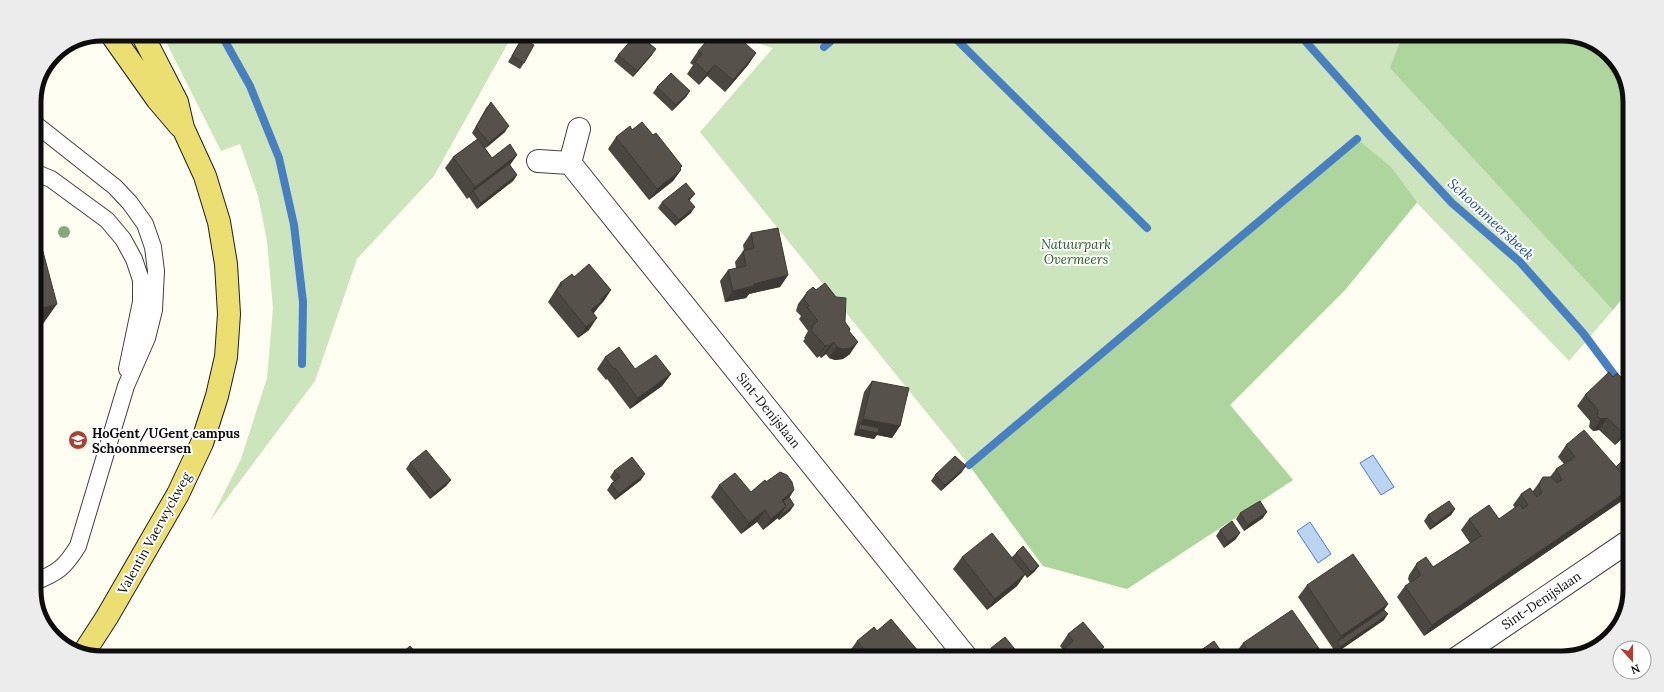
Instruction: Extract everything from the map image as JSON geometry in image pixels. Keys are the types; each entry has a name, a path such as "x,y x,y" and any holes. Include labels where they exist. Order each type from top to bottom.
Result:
{"main road":[{"name":"Valentin Vaerwyckweg","path":"116,41 157,100 182,128"},
{"name":"Valentin Vaerwyckweg","path":"86,649 107,617 178,494 202,443 217,396 226,358 229,314 226,264 219,222 205,176 182,128 177,102 146,41"}],"street":[{"path":"538,161 570,163 579,129"},
{"name":"Sint-Denijslaan","path":"570,163 961,651"},
{"name":"Sint-Denijslaan","path":"1467,651 1623,545"}],"lane":[{"path":"41,129 115,187 130,203 145,224 153,247 156,271 154,310 147,338 126,386 78,546 68,562 53,575 41,579"},
{"path":"41,175 51,179 107,220 123,239 134,259 141,280 141,302 127,364 126,386"}],"green space":[{"path":"166,41 509,41 434,176 357,259 315,381 210,521 241,459 267,378 273,308 267,241 258,196 240,144 221,151"},
{"name":"Natuurpark Overmeers","path":"750,41 1562,41 1582,44 1589,47 1605,59 1615,72 1622,90 1623,297 1569,361 1417,203 1345,290 1230,405 1293,480 1127,589 1043,566 969,465 700,132 773,48"},
{"path":"1400,41 1574,42 1589,47 1605,59 1615,72 1620,82 1623,98 1623,297 1613,310 1390,68"},
{"path":"1357,139 1391,167 1417,202 1345,290 1230,405 1293,480 1127,589 1043,566 969,465"}],"water":[{"path":"1373,455 1394,487 1381,495 1360,463"},
{"path":"1310,522 1331,554 1318,563 1297,531"}],"building":[{"path":"520,41 527,41 534,45 524,63 512,56"},
{"path":"631,41 646,41 656,49 637,71 618,55"},
{"path":"707,41 743,41 756,53 733,80 715,65 707,73 695,62 702,54 698,51"},
{"path":"671,73 690,91 676,105 657,87"},
{"path":"491,102 509,126 489,143 476,127"},
{"path":"642,122 653,135 656,133 682,166 680,168 681,170 657,189 616,137 630,126 632,130"},
{"path":"478,139 492,158 510,144 517,155 475,187 453,157"},
{"path":"509,164 517,175 481,203 473,191"},
{"path":"686,183 695,194 688,199 695,207 679,220 662,202"},
{"path":"778,228 788,275 733,291 728,270 746,266 743,251 754,248 751,233"},
{"path":"41,244 57,304 41,308"},
{"path":"589,264 611,290 601,299 602,301 591,310 597,318 586,327 556,290 562,285 560,283 572,274 574,277"},
{"path":"825,283 836,297 846,298 845,322 850,329 849,331 858,342 851,348 843,349 837,347 834,342 829,346 825,346 811,330 813,328 812,326 818,321 807,307 809,306 804,299 807,292 813,287 816,290"},
{"path":"619,347 635,369 656,355 671,374 638,398 605,357"},
{"path":"1609,372 1613,377 1617,373 1623,379 1623,433 1607,418 1601,419 1597,416 1598,410 1585,395"},
{"path":"872,381 909,388 900,426 863,419"},
{"path":"860,424 879,428 878,433 858,429"},
{"path":"1584,430 1623,475 1623,494 1432,625 1405,586 1421,575 1416,567 1417,563 1426,557 1433,567 1481,536 1469,519 1489,505 1499,519 1520,504 1523,509 1528,505 1521,494 1530,488 1537,497 1542,493 1539,486 1543,477 1551,477 1557,483 1562,480 1556,469 1575,457 1566,445"},
{"path":"426,450 451,480 434,493 410,463"},
{"path":"955,456 966,466 945,485 935,475"},
{"path":"632,457 645,474 619,494 611,484 620,477 614,471"},
{"path":"1621,462 1623,464 1623,475 1616,467"},
{"path":"780,472 787,475 792,482 794,490 782,500 786,506 771,519 765,510 749,523 719,485 735,473 751,492 765,480 766,482"},
{"path":"789,497 794,505 783,514 782,512 786,506 783,501"},
{"path":"1260,501 1267,512 1248,525 1240,513"},
{"path":"1449,501 1455,509 1435,524 1428,515"},
{"path":"1232,521 1240,533 1228,542 1220,530"},
{"path":"992,533 1025,574 995,599 962,557"},
{"path":"1023,546 1039,566 1031,572 1016,553"},
{"path":"1353,554 1388,604 1341,636 1307,585"},
{"path":"1292,610 1320,650 1248,651 1243,643"},
{"path":"1384,610 1388,614 1340,647 1337,642"},
{"path":"891,619 918,651 865,651 857,641 874,627 877,631"},
{"path":"1083,622 1104,647 1098,651 1061,651 1073,641 1068,634"},
{"path":"1005,637 1016,651 993,651 991,648"},
{"path":"1214,641 1221,651 1200,651"},
{"path":"410,646 414,651 404,651"}],"waterway":[{"path":"225,41 250,86 279,158 294,225 303,302 302,364"},
{"path":"824,47 831,41"},
{"path":"958,41 1147,228"},
{"name":"Schoonmeersbeek","path":"1305,41 1452,203 1520,262 1583,333 1621,384"},
{"path":"969,465 1357,139"}],"place":[{"name":"HoGent/UGent campus Schoonmeersen","path":"78,440"}]}
